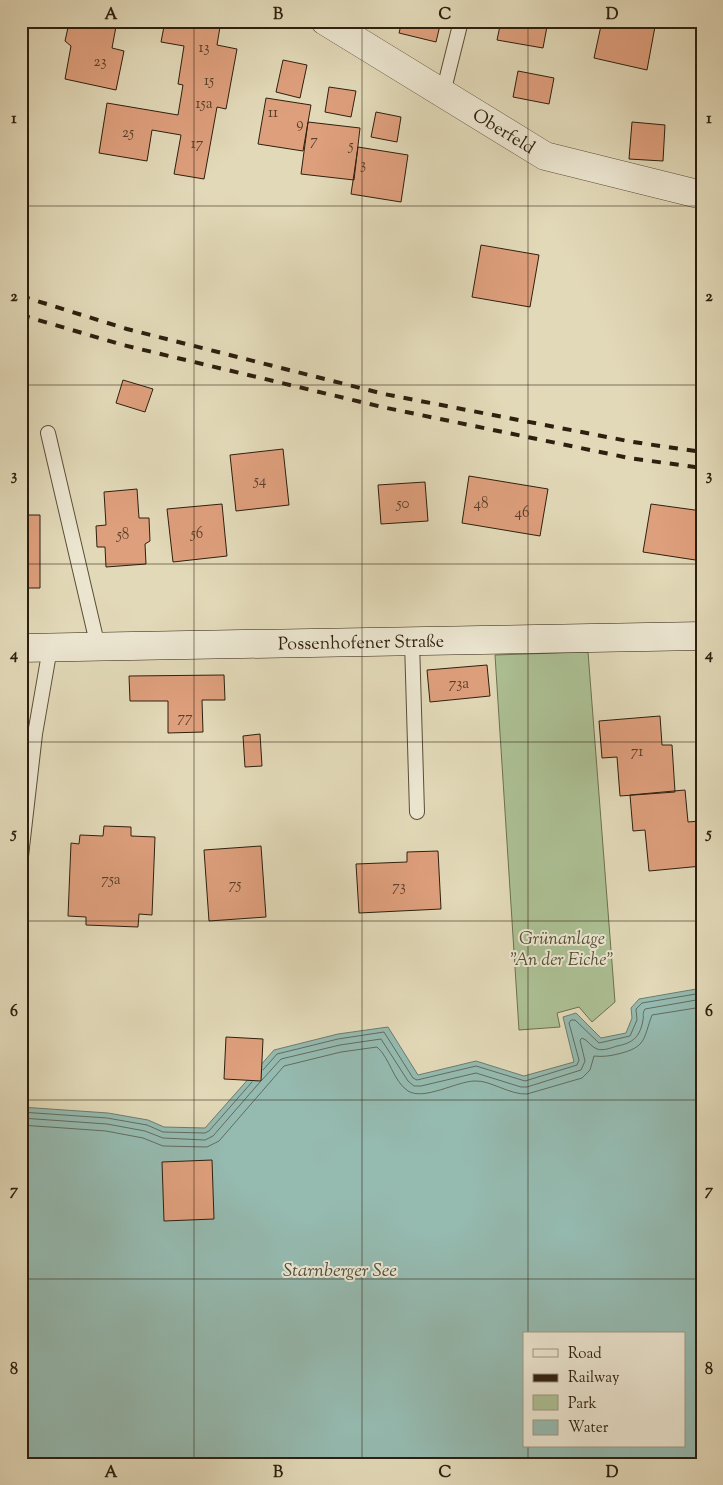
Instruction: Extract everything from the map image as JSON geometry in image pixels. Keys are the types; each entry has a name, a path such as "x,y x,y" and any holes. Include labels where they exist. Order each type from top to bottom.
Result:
{"main road":[{"name":"Oberfeld","path":"325,21 545,156 702,195"},
{"name":"Possenhofener Straße","path":"21,648 702,636"}],"lane":[{"path":"442,93 461,21"},
{"path":"48,434 98,647"},
{"path":"412,642 417,812"},
{"path":"21,856 35,734 50,648"}],"green space":[{"name":"Grünanlage \"An der Eiche\"","path":"588,652 615,1002 592,1022 579,1007 557,1013 560,1027 519,1030 495,655"}],"water":[{"name":"Starnberger See","path":"702,988 702,1464 21,1464 21,1107 108,1113 148,1120 164,1127 205,1128 274,1050 338,1034 388,1027 418,1075 476,1061 524,1076 574,1062 563,1017 576,1013 601,1038 626,1033 632,1018 631,1008 639,999"}],"building":[{"path":"61,21 117,21 112,48 124,51 116,90 65,79 71,46 65,41 69,23"},
{"path":"165,21 221,21 217,45 237,49 226,109 217,107 204,179 174,174 181,135 152,130 147,161 99,153 107,103 178,115 183,85 178,84 184,46 161,42"},
{"path":"402,21 441,21 436,42 399,33"},
{"path":"501,21 548,21 543,48 497,40"},
{"path":"602,21 656,21 647,70 594,58"},
{"path":"283,60 307,65 300,98 276,92"},
{"path":"518,71 554,78 549,104 513,97"},
{"path":"329,87 356,91 351,117 325,112"},
{"path":"266,98 311,105 303,151 258,144"},
{"path":"376,112 401,117 397,142 371,137"},
{"path":"308,122 360,128 354,180 301,174"},
{"path":"632,122 665,125 663,161 629,159"},
{"path":"358,147 408,155 401,202 351,194"},
{"path":"481,245 539,255 530,307 472,297"},
{"path":"123,380 153,389 145,412 116,403"},
{"path":"283,449 289,505 236,511 230,455"},
{"path":"469,476 548,489 540,536 462,523"},
{"path":"425,482 428,521 381,524 378,485"},
{"path":"137,489 139,518 149,518 150,541 145,544 146,564 106,567 105,547 97,547 96,526 106,525 104,492"},
{"path":"222,504 227,556 173,562 167,509"},
{"path":"651,504 702,511 702,561 643,552"},
{"path":"21,515 40,515 40,588 21,588"},
{"path":"487,665 490,696 430,702 427,670"},
{"path":"224,675 225,700 202,700 203,732 168,733 168,701 130,701 129,676"},
{"path":"660,716 662,745 672,745 675,792 620,796 617,757 602,758 599,721"},
{"path":"260,734 262,766 245,767 243,736"},
{"path":"685,790 688,822 699,821 702,866 649,871 645,830 633,831 630,795"},
{"path":"104,826 131,827 131,836 155,837 152,915 139,914 138,927 86,925 86,917 68,916 71,843 79,844 80,835 103,836"},
{"path":"261,846 266,917 209,921 204,850"},
{"path":"438,851 441,909 359,913 356,864 407,862 407,852"},
{"path":"226,1037 263,1039 261,1081 224,1079"},
{"path":"212,1160 214,1219 164,1221 162,1162"}],"railway":[{"path":"21,296 127,329 384,394 633,442 702,452"},
{"path":"21,315 123,345 382,407 629,458 702,468"}]}
